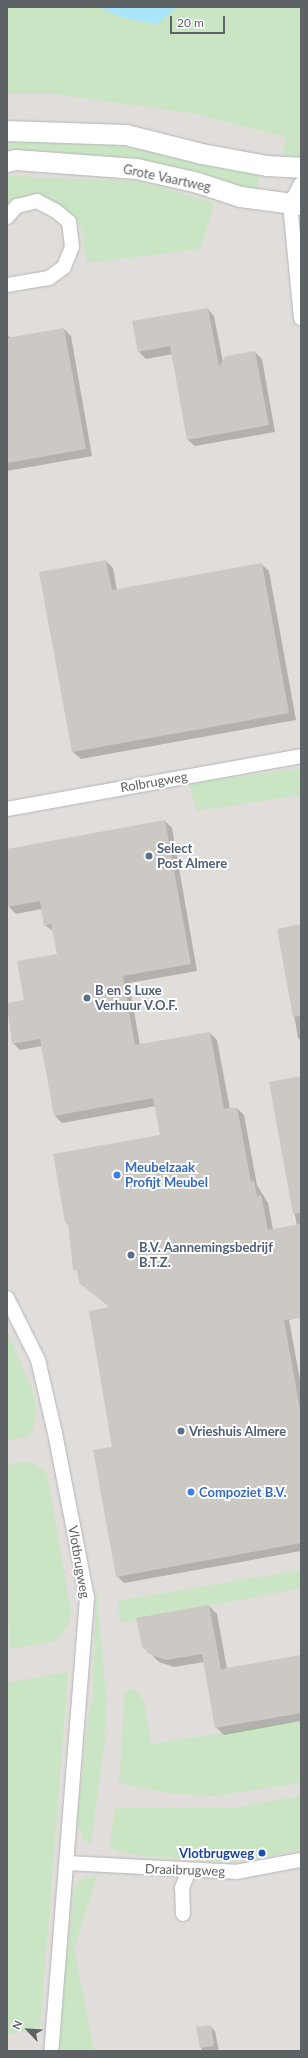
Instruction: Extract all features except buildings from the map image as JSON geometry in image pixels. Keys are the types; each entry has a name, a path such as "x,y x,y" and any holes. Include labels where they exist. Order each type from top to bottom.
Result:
{"main road":[{"path":"7,131 126,135 202,154 267,166 301,168"},
{"name":"Grote Vaartweg","path":"7,162 137,169 198,183 241,197 296,205"}],"street":[{"path":"301,184 296,205 301,318"},
{"path":"7,217 17,206 37,201 56,211 69,222 72,247 64,267 49,278 7,285"},
{"name":"Rolbrugweg","path":"7,809 301,756"},
{"name":"Vlotbrugweg","path":"7,1298 38,1360 55,1433 87,1598 51,2051"},
{"name":"Draaibrugweg","path":"67,1863 236,1872 301,1860"},
{"path":"183,1914 182,1888 189,1870"}],"shaded area":[{"path":"7,7 301,7 301,2051 7,2051"}],"green space":[{"path":"7,7 98,7 124,18 157,24 177,7 301,7 301,157 282,154 286,137 191,113 55,94 7,94"},
{"path":"25,140 114,145 259,176 256,193 7,157 7,143"},
{"path":"7,176 141,182 214,203 201,249 87,263 82,229 65,210 43,195 13,200 7,205"},
{"path":"301,768 301,795 197,811 189,784"},
{"path":"7,1331 33,1391 36,1415 33,1428 28,1436 7,1441"},
{"path":"23,1462 34,1464 47,1474 71,1612 68,1626 55,1641 9,1649 7,1466"},
{"path":"301,1570 301,1588 120,1623 118,1601"},
{"path":"96,1587 106,1695 105,1739 91,1843 85,1841 77,1823 89,1709 93,1700"},
{"path":"68,1672 40,2029 7,2034 7,1683"},
{"path":"131,1689 138,1693 144,1702 151,1744 301,1721 301,1783 213,1796 176,1794 119,1783 125,1691"},
{"path":"301,1796 301,1850 248,1860 215,1861 143,1856 116,1851 110,1845 115,1808 235,1808"},
{"path":"97,1875 74,1949 94,2051 59,2051 59,2026 75,1887 80,1880"}],"water":[{"path":"98,7 177,7 157,24 124,18"}],"place":[{"name":"Select Post Almere","path":"149,856"},
{"name":"B en S Luxe Verhuur V.O.F.","path":"87,998"},
{"name":"Meubelzaak Profijt Meubel","path":"117,1175"},
{"name":"B.V. Aannemingsbedrijf B.T.Z.","path":"131,1255"},
{"name":"Vrieshuis Almere","path":"181,1431"},
{"name":"Compoziet B.V.","path":"191,1492"},
{"name":"Vlotbrugweg","path":"262,1853"}]}
